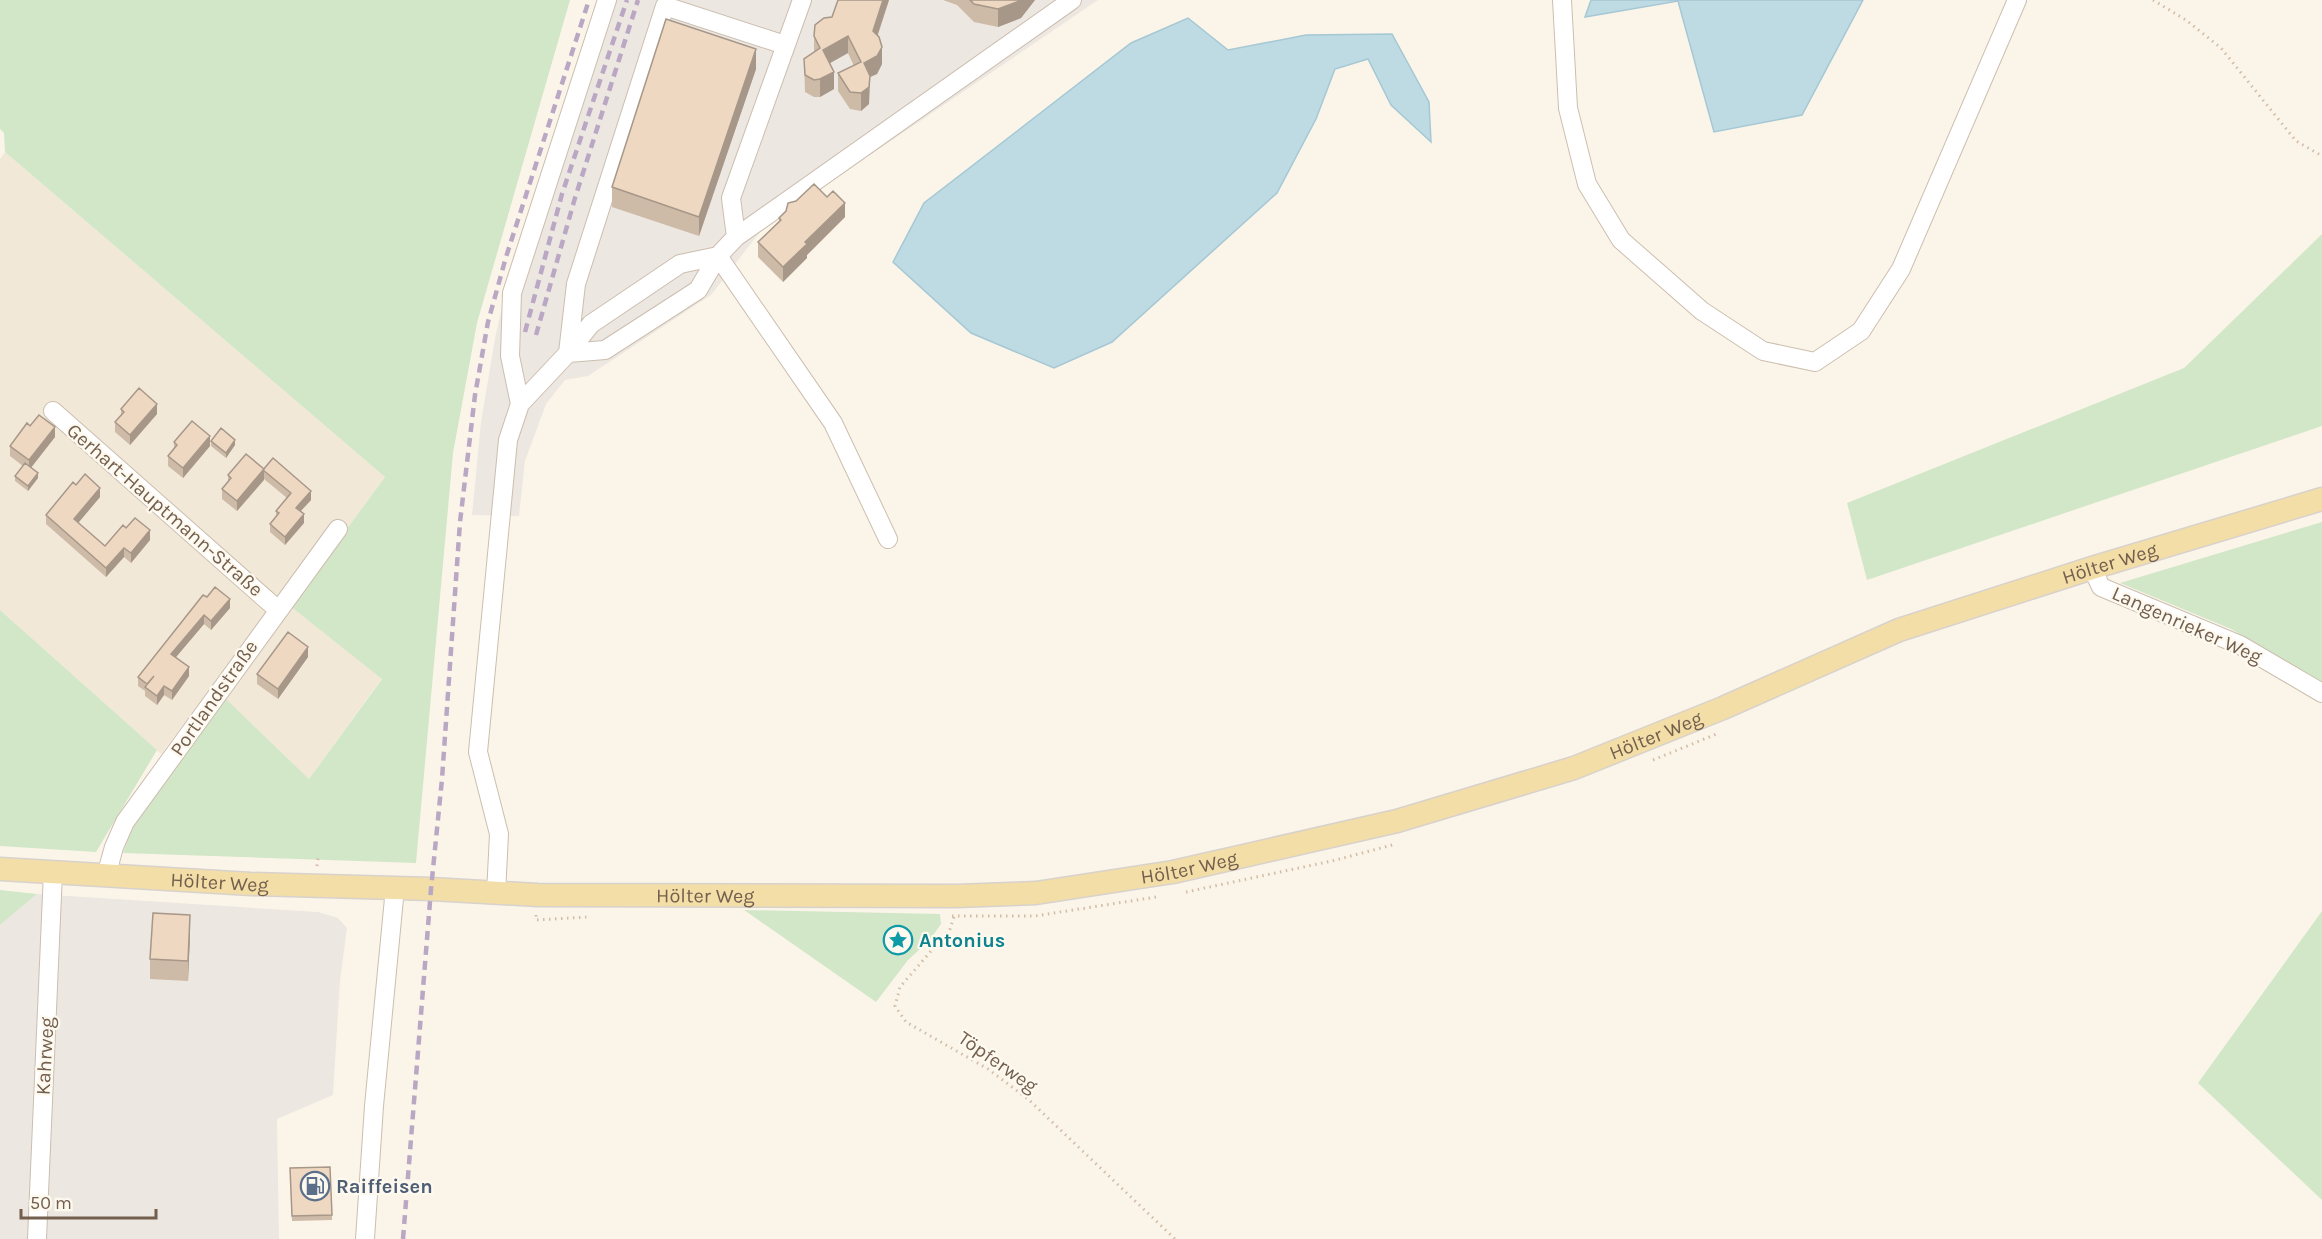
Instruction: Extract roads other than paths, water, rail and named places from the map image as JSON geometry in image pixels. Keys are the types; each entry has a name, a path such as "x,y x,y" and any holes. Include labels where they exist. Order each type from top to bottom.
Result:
{"main road":[{"name":"Hölter Weg","path":"0,869 496,894 952,905 1173,872 1397,821 1574,768 1723,708 1899,630 2092,568 2322,499"}],"street":[{"path":"520,404 510,356 512,293 607,0"},
{"path":"736,237 731,198 802,0"},
{"path":"568,353 605,350 698,290 718,256 736,237 1072,0"},
{"path":"1562,0 1568,108 1573,129 1587,184 1621,240 1702,311 1763,351 1815,362 1861,331 1901,269 2018,0"},
{"path":"568,353 576,284 665,6 785,45"},
{"path":"496,894 499,834 478,752 508,440 520,404 568,353 591,324 680,264 718,256"},
{"path":"718,256 833,423 888,539"},
{"name":"Gerhart-Hauptmann-Straße","path":"53,411 278,609"},
{"name":"Portlandstraße","path":"106,876 114,847 125,822 338,529"},
{"name":"Langenrieker Weg","path":"2092,568 2101,587 2240,645 2322,693"},
{"name":"Kahrweg","path":"37,1239 53,872"},
{"path":"365,1239 374,1106 395,888"}],"water":[{"path":"1591,0 1863,0 1802,115 1714,132 1678,1 1585,17"},
{"path":"1188,18 1228,50 1306,35 1392,34 1429,102 1431,142 1391,105 1368,59 1335,69 1316,119 1277,193 1112,342 1054,368 971,333 893,262 924,203 1131,43"}],"railway":[{"path":"403,1239 442,779 460,522 475,395 488,322 506,257 589,0"},
{"path":"525,332 562,194 627,0"},
{"path":"536,335 575,198 638,0"}],"place":[{"name":"Antonius","path":"898,940"},
{"name":"Raiffeisen","path":"315,1186"}]}
